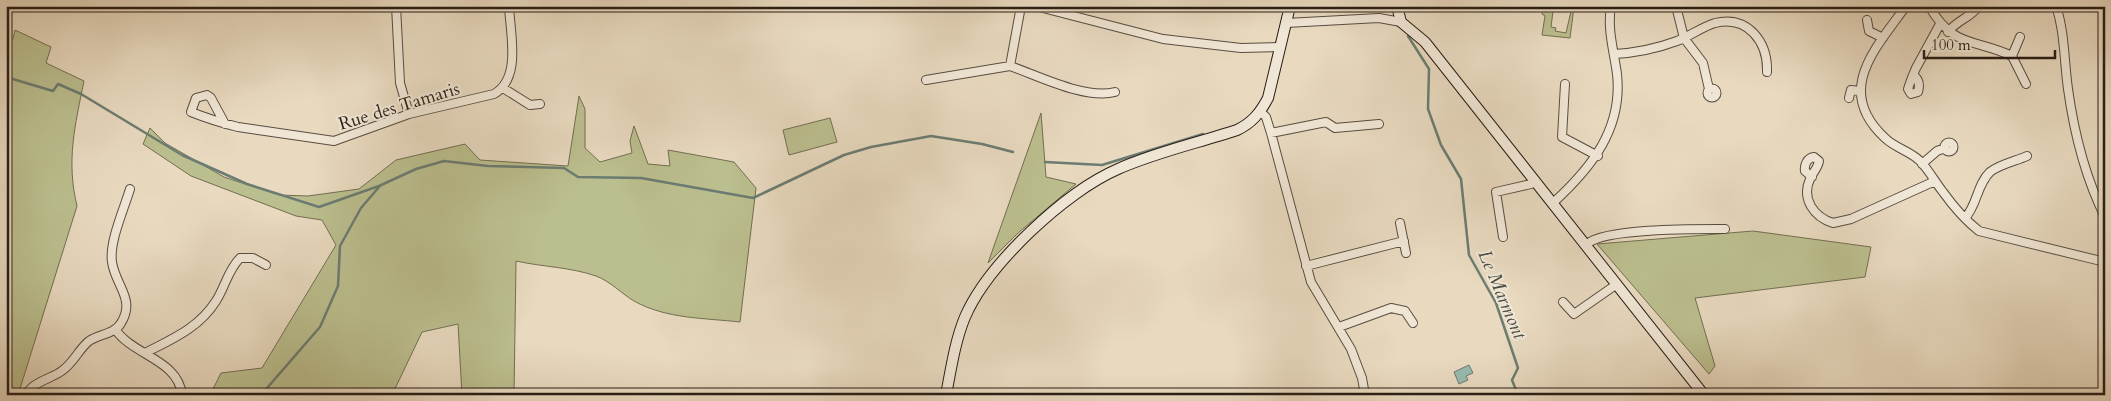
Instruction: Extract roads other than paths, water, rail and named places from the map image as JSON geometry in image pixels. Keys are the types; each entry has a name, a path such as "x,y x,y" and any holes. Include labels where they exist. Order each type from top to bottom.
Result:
{"main road":[{"path":"946,395 964,319 979,291 990,276 1022,241 1061,207 1102,178 1130,164 1237,130 1249,123 1260,112 1268,98 1290,6"},
{"path":"1394,6 1398,10 1402,22 1425,42 1535,181 1554,202 1704,395"}],"street":[{"path":"316,6 351,6"},
{"path":"396,6 400,83 409,114"},
{"path":"509,6 512,68 509,80 503,88 530,105 540,104"},
{"path":"1010,66 1021,6"},
{"path":"1035,6 1162,39 1241,48 1280,47"},
{"path":"1554,202 1580,178 1598,156 1610,131 1616,104 1618,80 1609,30 1611,6"},
{"path":"1675,6 1684,38 1703,64 1709,89"},
{"path":"1906,6 1867,61 1861,91 1862,105 1876,129 1887,140 1922,164 1965,218 1979,231 1993,236 2105,262"},
{"path":"1929,6 1940,24 1948,32 2012,56 2026,84"},
{"path":"1948,32 1955,22 1972,13 1979,6"},
{"path":"2056,6 2064,37 2068,90 2077,132 2091,183 2105,217"},
{"path":"1286,23 1379,18 1402,22"},
{"path":"1864,38 1869,31 1867,20"},
{"path":"1614,54 1634,52 1684,38 1715,24 1725,22 1741,25 1751,30 1760,41 1766,54 1767,72"},
{"path":"1913,74 1940,24"},
{"path":"1869,31 1883,38"},
{"path":"2012,56 2020,37"},
{"path":"926,80 1010,66 1078,90 1103,96 1115,92"},
{"path":"1566,84 1562,137 1598,156"},
{"name":"Rue des Tamaris","path":"225,124 207,95 196,98 191,112 225,124 334,141 409,114 494,94 503,88"},
{"path":"1848,98 1851,90 1861,91"},
{"path":"1260,112 1266,117 1271,132 1311,282 1339,327 1357,362 1365,395"},
{"path":"1271,132 1326,122 1335,128 1379,124"},
{"path":"1922,164 1945,148"},
{"path":"1965,218 1986,177 1992,171 2027,156"},
{"path":"1812,176 1807,196 1810,204 1819,216 1833,223 1851,219 1935,181"},
{"path":"1503,237 1496,192 1531,184 1535,181"},
{"path":"26,395 64,369 90,340 115,330 123,319 127,303 123,289 113,271 111,254 130,189"},
{"path":"1400,223 1406,253"},
{"path":"1587,244 1595,238 1646,230 1725,229"},
{"path":"1306,266 1404,241"},
{"path":"145,353 192,328 202,320 218,298 234,264 240,258 253,258 266,265"},
{"path":"1563,302 1574,314 1617,284"},
{"path":"1339,327 1391,308 1405,311 1413,323"},
{"path":"115,330 127,342 174,374 180,383 182,395"}],"water":[{"path":"1469,365 1473,373 1466,376 1468,380 1459,384 1454,372"}],"waterway":[{"name":"Le Marmont","path":"1408,36 1429,69 1428,109 1441,145 1461,179 1469,255 1496,303 1518,368 1512,380 1518,395"},
{"path":"6,77 53,91 58,84 81,94 182,155 247,184 319,207 379,186 416,169 444,161 488,166 564,168 578,177 641,178 753,198 844,155 871,147 931,136 982,144 1013,152"},
{"path":"1045,162 1102,165 1203,134"},
{"path":"261,395 320,327 338,286 340,246 361,208 379,187"}]}
